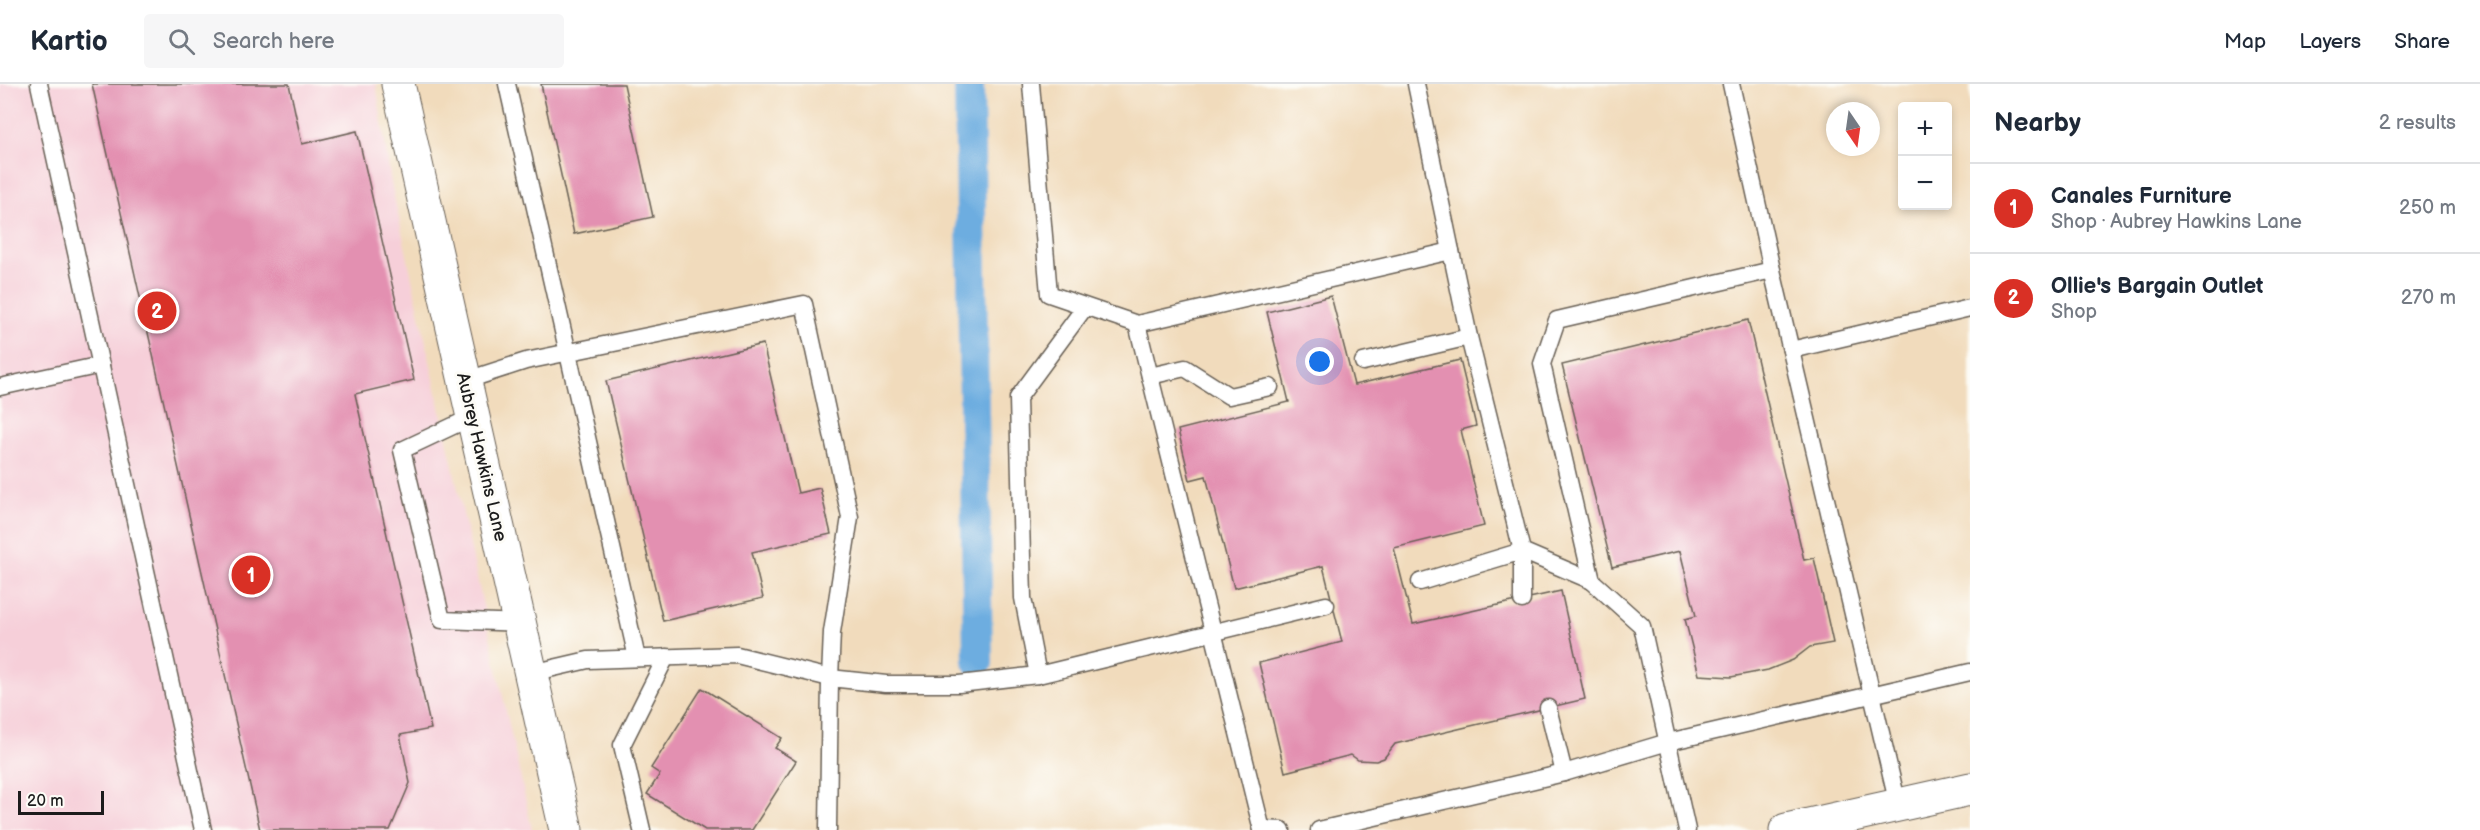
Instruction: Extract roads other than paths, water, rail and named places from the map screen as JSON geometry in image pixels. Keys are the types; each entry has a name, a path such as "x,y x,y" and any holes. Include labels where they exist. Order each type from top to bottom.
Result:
{"street":[{"name":"Aubrey Hawkins Lane","path":"398,84 566,830"},
{"path":"1786,830 1970,789"}],"lane":[{"path":"39,84 203,830"},
{"path":"507,84 637,658"},
{"path":"1031,84 1049,294 1137,324 1451,251"},
{"path":"1416,84 1469,337 1522,551 1522,600"},
{"path":"1731,84 1772,270 1898,805"},
{"path":"1592,581 1542,364 1557,320 1772,270"},
{"path":"464,381 526,361 804,304 850,517 832,632 828,830"},
{"path":"1038,675 1023,598 1018,398 1085,307"},
{"path":"1791,350 1970,308"},
{"path":"1137,324 1262,830 1282,830"},
{"path":"1363,362 1469,337"},
{"path":"0,387 100,364"},
{"path":"1150,376 1185,368 1229,396 1270,387"},
{"path":"472,417 402,450 442,620 521,623"},
{"path":"1420,582 1522,551 1592,581 1642,626 1687,830"},
{"path":"532,673 588,660 737,655 830,678 886,684 959,684 1038,675 1213,630 1326,605"},
{"path":"642,830 622,745 666,657"},
{"path":"1319,830 1564,773 1668,742 1970,672"},
{"path":"1548,708 1564,773"}],"waterway":[{"path":"969,84 978,662"}],"place":[{"name":"Ollie's Bargain Outlet","path":"157,311"},
{"name":"Canales Furniture","path":"251,575"}]}
